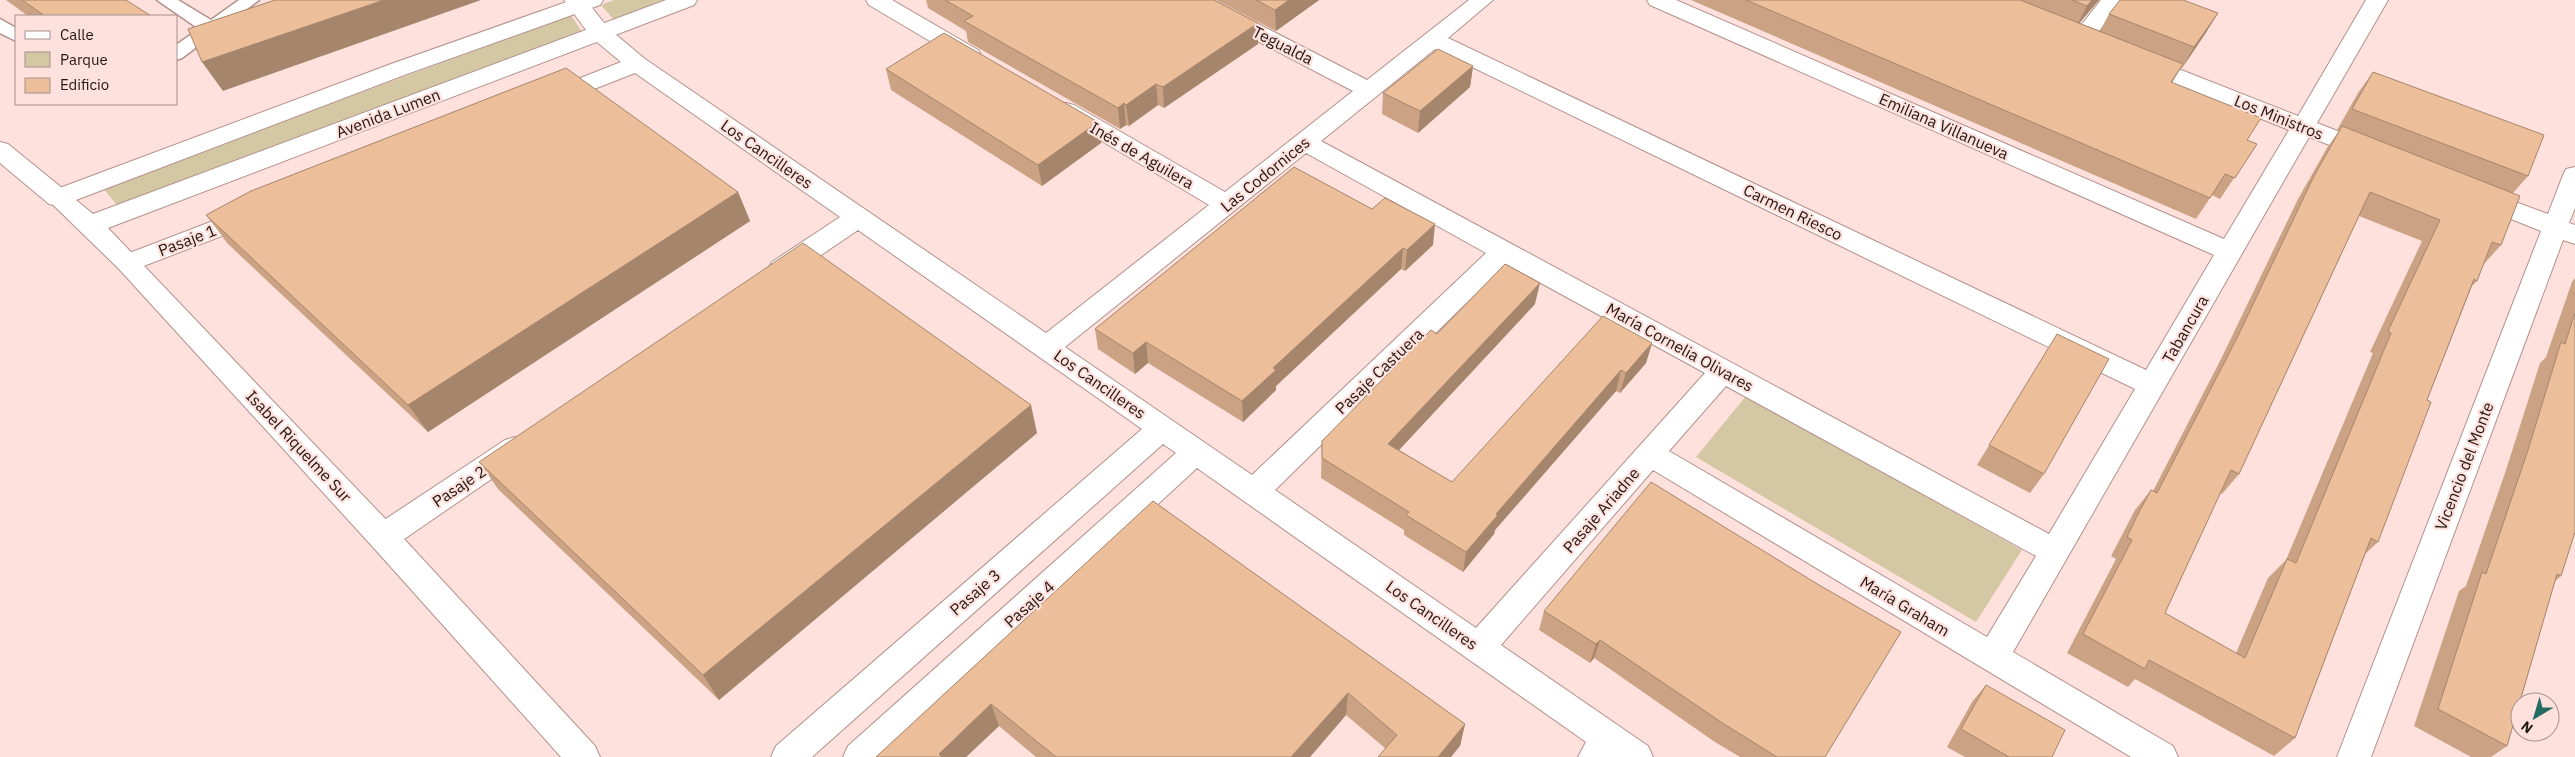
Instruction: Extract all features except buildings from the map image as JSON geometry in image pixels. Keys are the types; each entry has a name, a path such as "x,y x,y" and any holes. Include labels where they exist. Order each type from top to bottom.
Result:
{"street":[{"name":"Avenida Lumen","path":"90,225 686,0"},
{"path":"877,0 988,65"},
{"name":"Tegualda","path":"1196,0 1369,90"},
{"name":"Las Codornices","path":"1047,347 1482,0"},
{"name":"Emiliana Villanueva","path":"1658,0 2230,252"},
{"name":"Los Ministros","path":"2112,0 2091,43 2384,159"},
{"name":"Tabancura","path":"1993,658 2377,0"},
{"name":"Los Cancilleres","path":"582,2 600,33 637,64 1163,427 1478,648 1602,748 1636,757"},
{"path":"58,198 582,2"},
{"name":"Carmen Riesco","path":"1433,39 2152,385"},
{"path":"530,106 637,64"},
{"name":"Inés de Aguilera","path":"1047,100 1227,204"},
{"name":"María Cornelia Olivares","path":"1304,142 2055,552"},
{"name":"Isabel Riquelme Sur","path":"0,150 90,225 128,263 383,537 584,757"},
{"name":"Vicencio del Monte","path":"2354,757 2565,231 2575,175"},
{"path":"2456,188 2565,231"},
{"name":"Pasaje 1","path":"128,263 269,208"},
{"path":"757,286 859,217"},
{"name":"Pasaje Castuera","path":"1255,491 1503,251"},
{"name":"Pasaje Ariadne","path":"1478,648 1723,371"},
{"name":"Pasaje 3","path":"788,757 1163,427"},
{"name":"Pasaje 2","path":"383,537 535,435"},
{"name":"Pasaje 4","path":"860,757 1197,451"},
{"name":"María Graham","path":"1650,454 2161,757"}],"lane":[{"path":"166,0 212,29"},
{"path":"178,53 250,0"},
{"path":"0,24 15,35"}],"green space":[{"path":"614,0 668,0 614,20 601,5"},
{"path":"571,15 582,32 117,205 103,188"},
{"path":"1746,396 2022,550 1976,622 1696,457"}]}
